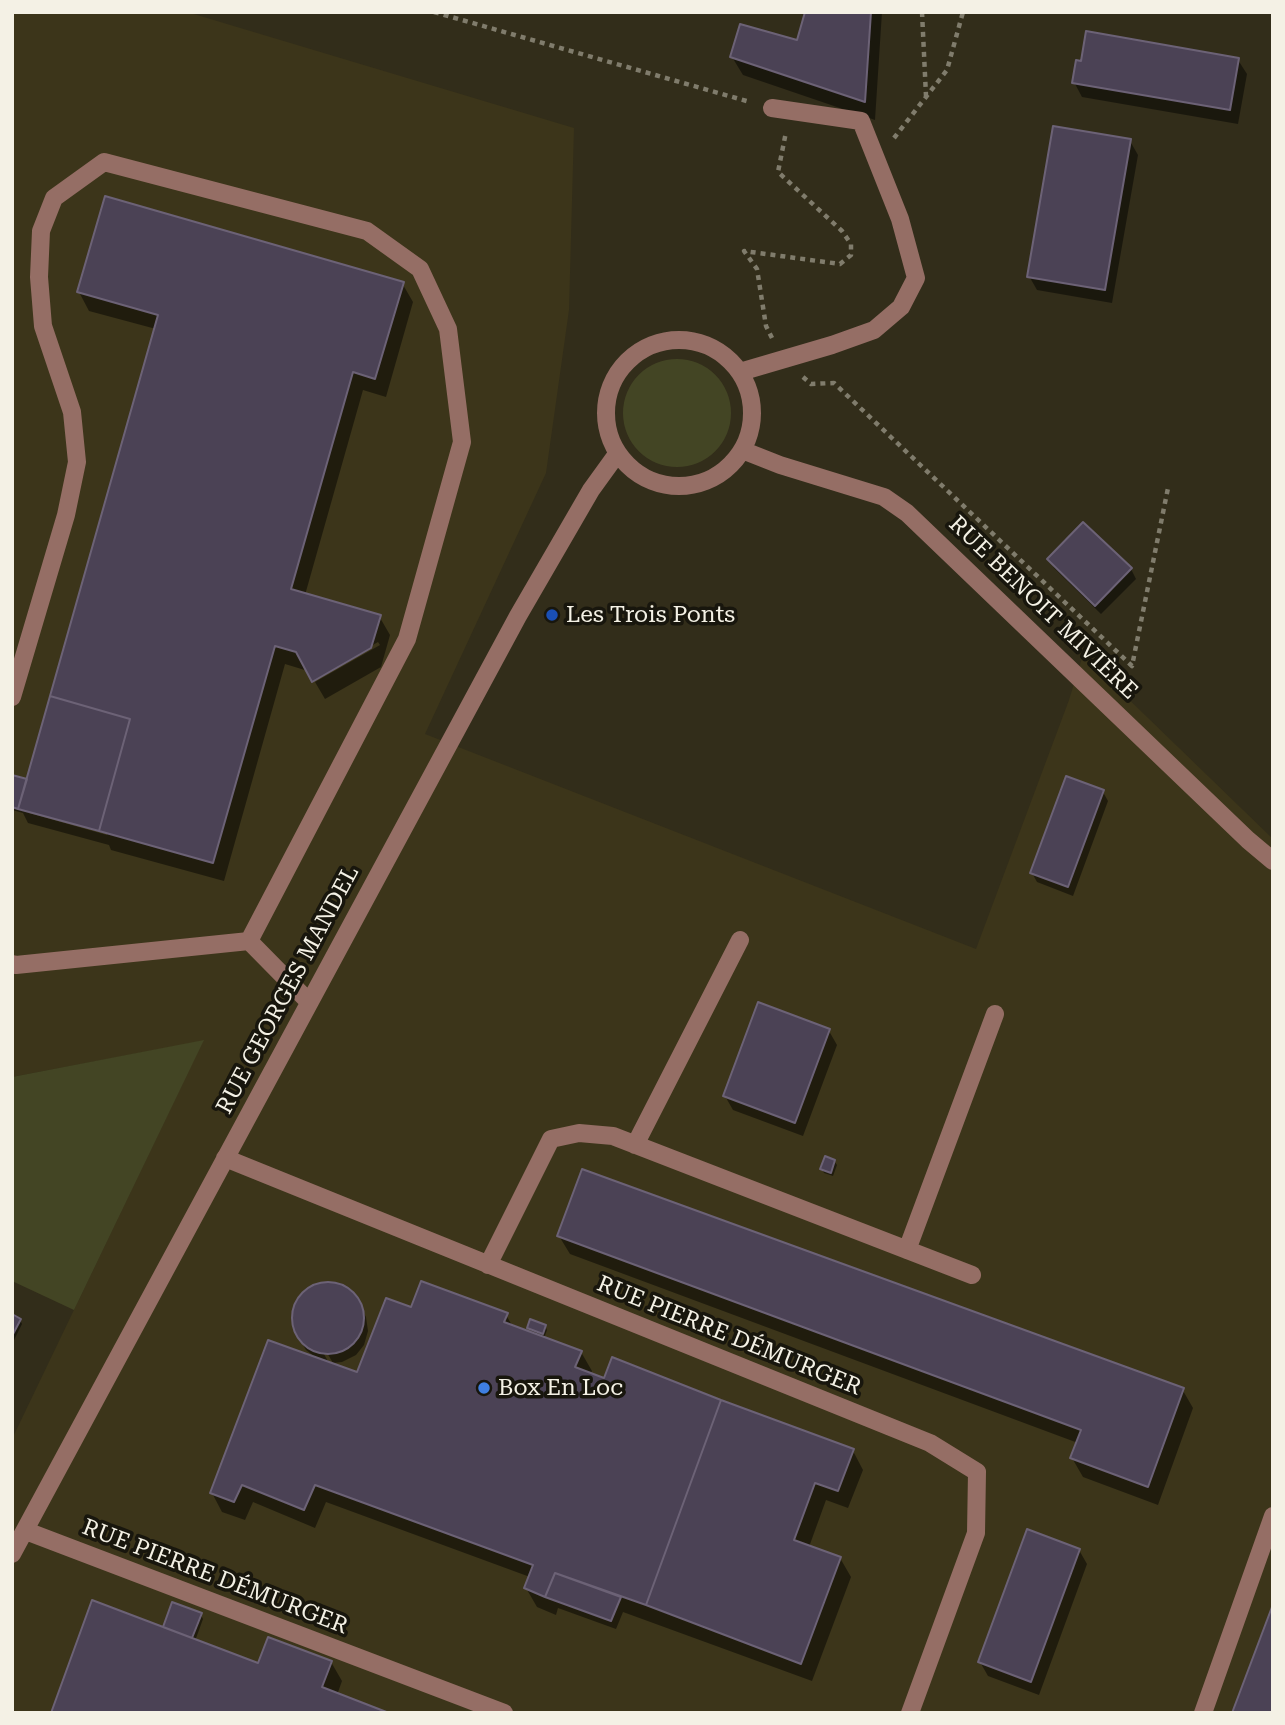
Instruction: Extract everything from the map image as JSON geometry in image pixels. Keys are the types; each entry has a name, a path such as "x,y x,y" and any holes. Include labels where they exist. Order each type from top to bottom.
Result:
{"street":[{"path":"740,372 874,330 901,307 916,278 900,219 861,121 781,109"},
{"path":"12,697 66,514 77,462 72,412 43,326 39,277 41,231 54,198 104,162 367,231 420,269 448,329 462,442 407,639 248,941"},
{"path":"673,339 699,342 722,353 740,372 749,390 752,411 750,431 743,450 729,467 712,479 692,486 670,487 650,481 632,470 617,454 607,431 605,405 612,381 628,360 649,345 673,339"},
{"name":"RUE BENOIT MIVIÈRE","path":"743,450 780,465 884,497 907,513 1273,861"},
{"name":"RUE GEORGES MANDEL","path":"12,1554 518,617 592,490 617,454"},
{"path":"635,1145 740,940"},
{"path":"248,941 309,1002"},
{"path":"12,964 248,941"},
{"path":"907,1250 995,1014"},
{"path":"488,1265 551,1139 579,1133 613,1136 972,1275"},
{"name":"RUE PIERRE DÉMURGER","path":"225,1158 930,1443 977,1472 976,1533 910,1713"},
{"path":"1203,1713 1273,1516"},
{"name":"RUE PIERRE DÉMURGER","path":"26,1531 461,1705 505,1713"}],"path":[{"path":"434,12 781,109 778,172 842,231 851,244 851,255 840,264 744,251 757,268 766,326 783,359 811,384 834,383 1132,666 1168,488"},
{"path":"922,12 926,97"},
{"path":"877,160 947,70 963,12"}],"shaded area":[{"path":"12,12 187,12 574,128 569,310 546,473 425,734 976,949 1069,700 1083,655 1273,839 1273,1713 12,1713 12,1439 203,1041 12,1077"}],"green space":[{"path":"677,359 698,363 715,375 727,392 731,413 727,434 715,451 698,463 677,467 656,463 639,451 627,434 623,413 627,392 639,375 656,363"},
{"path":"204,1040 74,1310 12,1281 12,1077"}],"building":[{"path":"805,12 871,12 865,102 730,57 740,24 797,40"},
{"path":"1086,31 1239,58 1230,110 1072,83 1076,60 1081,61"},
{"path":"1053,126 1131,139 1105,290 1027,277"},
{"path":"105,196 404,282 375,379 353,372 291,589 381,615 371,648 312,682 296,652 275,646 213,863 99,831 130,719 50,696 158,315 77,292"},
{"path":"1083,522 1132,568 1095,606 1047,559"},
{"path":"50,696 130,719 99,831 18,809"},
{"path":"12,775 27,779 18,809 12,807"},
{"path":"1066,776 1104,790 1068,887 1030,873"},
{"path":"758,1002 830,1029 795,1123 723,1096"},
{"path":"825,1156 835,1160 831,1173 820,1169"},
{"path":"582,1169 1184,1388 1148,1487 1070,1458 1081,1430 557,1236"},
{"path":"421,1281 508,1313 504,1322 582,1351 575,1367 604,1378 612,1357 721,1400 646,1605 555,1573 545,1597 524,1588 533,1565 315,1485 304,1510 242,1485 234,1502 210,1493 268,1340 357,1372 386,1298 411,1307"},
{"path":"335,1282 354,1292 362,1304 362,1332 354,1344 342,1352 321,1354 302,1344 294,1332 292,1311 302,1292 314,1284"},
{"path":"12,1314 21,1319 12,1336"},
{"path":"530,1319 546,1325 543,1334 527,1328"},
{"path":"721,1400 854,1449 838,1491 815,1483 794,1540 841,1557 801,1664 646,1605"},
{"path":"1027,1529 1080,1549 1031,1682 978,1662"},
{"path":"555,1573 621,1597 611,1621 545,1597"},
{"path":"92,1600 258,1663 268,1637 332,1661 322,1687 389,1713 51,1713"},
{"path":"172,1602 202,1613 192,1638 163,1627"},
{"path":"1272,1607 1273,1713 1232,1713"}],"place":[{"name":"Les Trois Ponts","path":"552,615"},
{"name":"Box En Loc","path":"484,1388"}]}
